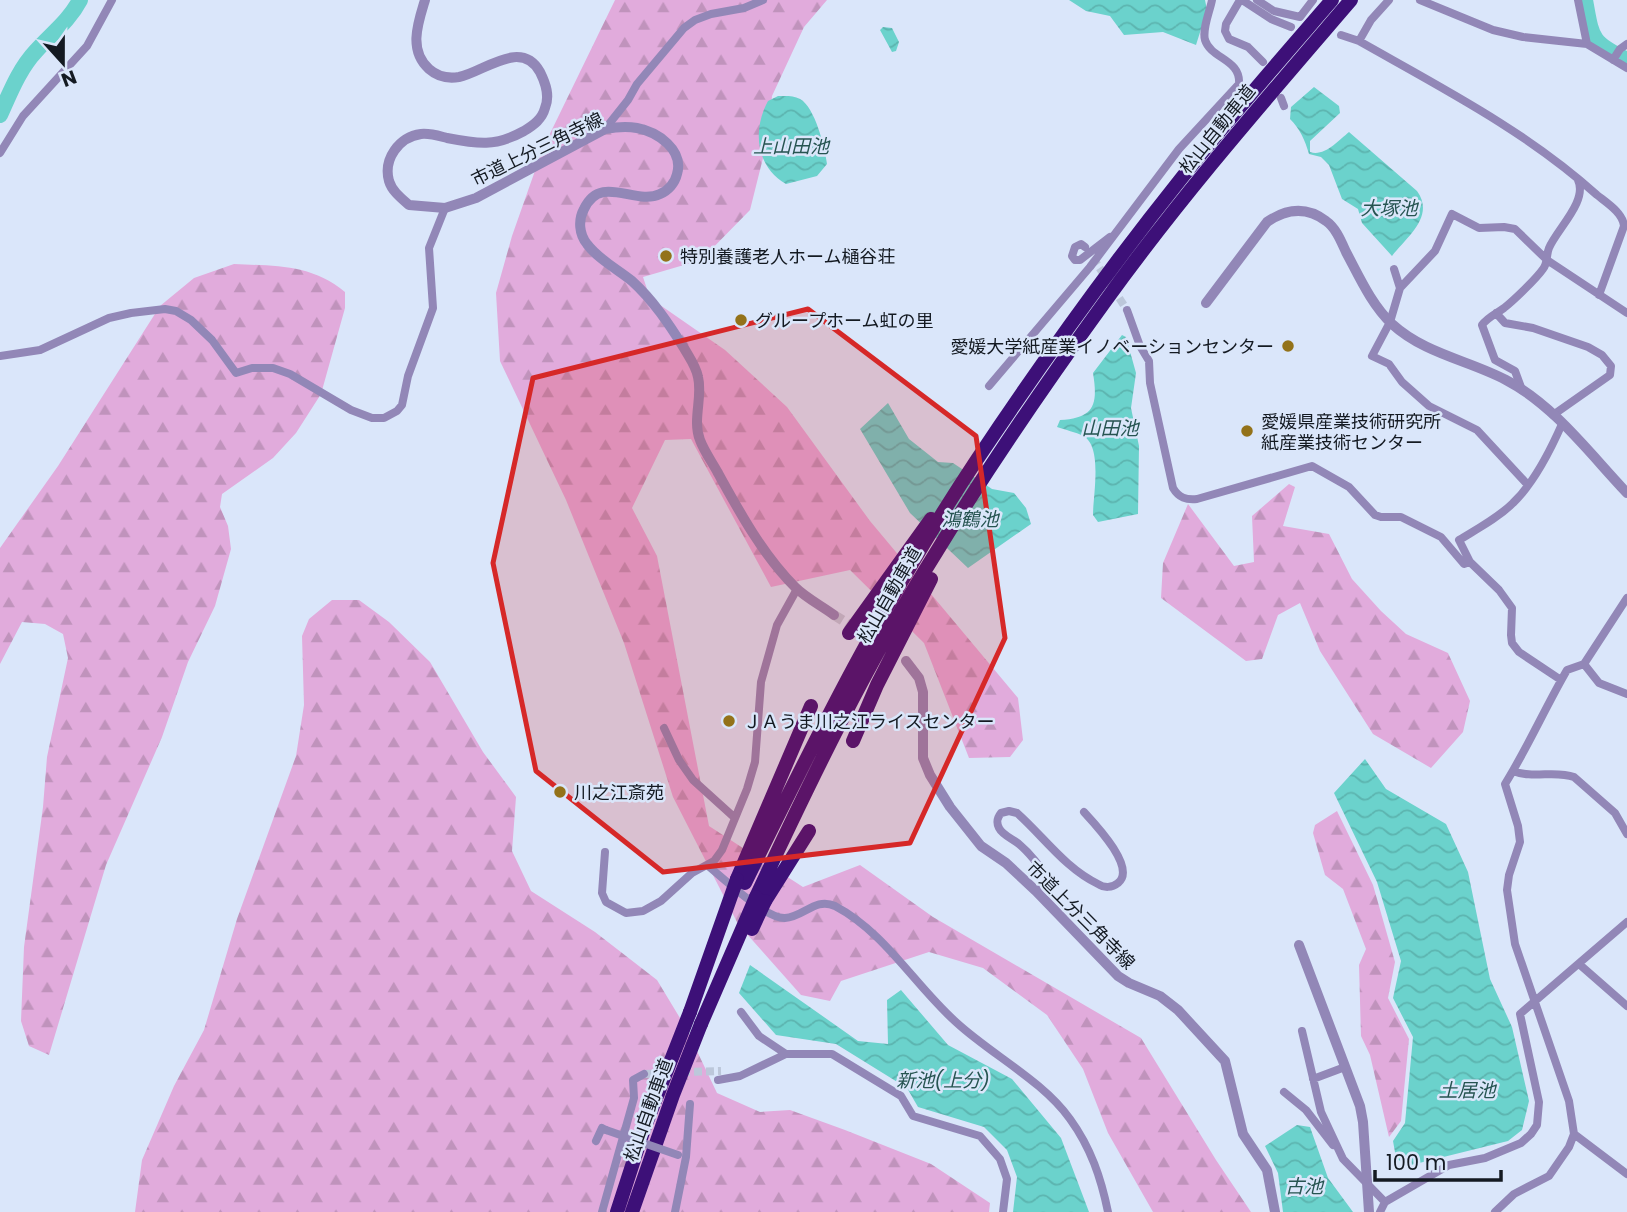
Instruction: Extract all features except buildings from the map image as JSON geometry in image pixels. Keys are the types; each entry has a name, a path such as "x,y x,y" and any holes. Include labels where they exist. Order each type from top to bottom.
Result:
{"highway":[{"name":"松山自動車道","path":"617,1212 644,1129 741,881 856,661 1094,292 1181,178 1332,0"},
{"name":"松山自動車道","path":"982,466 1104,303 1251,117 1351,0"},
{"path":"1251,117 1362,0"},
{"path":"849,633 930,547 982,466"},
{"name":"松山自動車道","path":"632,1212 673,1095 809,783 930,547"},
{"path":"853,741 930,547"},
{"path":"741,881 811,706"},
{"path":"760,899 809,831"}],"street":[{"path":"0,153 23,116 87,46 112,0"},
{"name":"市道上分三角寺線","path":"425,0 417,30 416,48 423,62 437,75 456,78 501,59 519,58 536,66 548,93 544,113 538,121 519,134 495,143 475,144 427,134 410,137 397,146 389,162 388,171 389,181 399,197 409,205 445,208 476,198 605,129 623,126 636,128 659,138 675,152 677,174 670,187 658,195 642,197 612,191 590,199 580,216 581,233 596,254 634,283 673,330 699,379 699,439 729,493 771,560 797,589 834,615"},
{"path":"605,129 637,84 684,28 711,14 744,8 763,0"},
{"path":"989,386 1121,229 1180,149 1238,83 1239,75 1234,66 1206,43 1204,36 1212,0"},
{"path":"1263,62 1248,47 1229,38 1225,32 1226,24 1241,0 1271,19 1291,27"},
{"path":"1257,0 1274,11 1300,17 1312,0"},
{"path":"1359,41 1371,20 1389,0"},
{"path":"1420,0 1493,30 1522,37 1587,44 1627,68"},
{"path":"1578,0 1587,44"},
{"path":"1341,35 1359,41 1489,113 1576,176 1621,216 1624,221 1599,295"},
{"path":"1612,60 1623,46"},
{"path":"1522,390 1516,371 1495,360 1482,324 1544,269 1547,252 1553,240 1579,199 1581,186 1576,176"},
{"path":"0,356 40,350 109,318 165,309 176,311 191,320 212,340 236,373 252,368 272,368 290,374 351,410 372,418 384,418 402,405 408,376 433,308 429,248 445,208"},
{"path":"1206,303 1267,222 1293,210 1312,213 1326,221 1335,231 1370,296 1390,322 1426,348 1483,370 1522,390 1553,415 1627,493"},
{"path":"1527,484 1477,430 1429,405 1402,382 1389,363 1372,356 1390,322 1400,288 1434,251 1452,214 1479,228 1515,229 1547,260 1627,313"},
{"path":"1086,247 1079,244 1072,253 1072,258 1080,260 1121,229"},
{"path":"1394,269 1400,288"},
{"path":"1127,310 1140,346 1149,361 1150,383 1173,488 1177,495 1190,500 1197,499 1312,466 1349,487 1375,514 1381,517 1401,517 1441,537 1464,564 1470,562"},
{"path":"1496,313 1505,323 1533,328 1588,347 1602,355 1611,366 1610,375 1553,415"},
{"path":"1561,680 1519,652 1512,643 1512,608 1499,590 1470,562 1458,540 1513,503 1551,448 1562,424"},
{"path":"605,852 601,893 606,902 626,914 643,911 661,901 692,873 714,861 722,850 747,789 755,762 761,682 777,625 797,589"},
{"path":"1495,1212 1514,1194 1549,1176 1569,1147 1574,1134 1569,1101 1515,944 1507,890 1520,842 1505,784 1567,670 1584,664 1627,598"},
{"name":"市道上分三角寺線","path":"906,662 919,678 923,692 923,758 930,775 961,822 981,846 1006,863 1036,891 1118,976 1160,996 1178,1010 1217,1050 1229,1071 1244,1134 1267,1170 1275,1212"},
{"path":"1584,664 1599,683 1627,694"},
{"path":"664,728 679,760 693,780 734,818"},
{"path":"1513,771 1522,775 1567,774 1574,777 1623,817 1627,834"},
{"path":"1036,891 1049,880 1038,863 1002,831 997,825 997,819 1001,813 1017,813 1054,852 1099,886 1110,887 1119,882 1124,874 1122,863 1084,812"},
{"path":"707,865 769,913 783,918 795,916 817,903 830,904 870,930 958,1025 1023,1075 1069,1118 1085,1142 1097,1168 1108,1212"},
{"path":"1380,1212 1385,1202 1449,1165 1485,1158 1521,1143 1531,1134 1537,1125 1539,1102 1520,1014 1627,922"},
{"path":"1299,945 1360,1106 1369,1212"},
{"path":"1579,964 1627,1006"},
{"path":"741,1012 760,1036 786,1054"},
{"path":"1302,1031 1321,1112 1343,1158"},
{"path":"720,1075 740,1076 786,1054 832,1054 901,1096 913,1115 980,1136 1000,1159 1007,1179 1003,1212"},
{"path":"1313,1079 1345,1066"},
{"path":"602,1212 634,1098 633,1080 644,1074"},
{"path":"1284,1092 1306,1110 1343,1158 1385,1202"},
{"path":"675,1212 690,1104"},
{"path":"596,1141 602,1128 682,1156"},
{"path":"1574,1134 1627,1174"}],"highlighted area":[{"path":"808,309 976,436 1005,638 910,843 663,872 536,771 493,563 533,378"}],"green space":[{"path":"615,0 827,0 804,27 772,96 768,138 750,210 701,260 643,277 650,298 725,350 787,407 870,521 1018,698 1023,740 1010,757 969,758 924,643 850,570 771,587 691,439 665,440 632,508 657,556 709,826 803,887 860,865 933,917 1141,1038 1251,1212 1153,1212 1108,1133 1083,1069 1047,1015 983,968 929,952 841,981 830,1001 801,995 738,924 673,797 624,643 566,500 500,361 496,293 512,236 543,148"},
{"path":"234,264 292,268 319,276 345,292 345,308 321,394 296,433 273,458 222,494 220,507 228,526 231,549 215,606 188,662 162,737 106,865 49,1055 29,1046 21,1021 24,947 47,757 68,658 63,634 45,624 22,622 0,664 0,548 58,466 160,306 194,278"},
{"path":"1289,484 1295,487 1283,526 1329,534 1352,579 1381,611 1406,634 1448,653 1470,701 1463,732 1431,768 1373,734 1320,651 1300,603 1278,615 1262,659 1246,661 1161,598 1163,563 1188,504 1234,566 1254,562 1252,516"},
{"path":"332,600 359,600 389,622 430,662 483,752 516,797 512,851 531,891 595,932 657,980 686,1028 717,1093 760,1112 790,1110 931,1164 990,1203 989,1212 135,1212 142,1160 174,1086 204,1030 237,919 296,756 304,705 302,636 309,619"},
{"path":"1337,811 1373,885 1395,962 1388,998 1409,1039 1401,1121 1389,1137 1370,1055 1361,1036 1359,965 1366,949 1343,889 1325,875 1313,833 1315,825"}],"water":[{"path":"1069,0 1205,0 1207,10 1196,45 1163,32 1124,35 1110,16 1086,11"},
{"path":"883,27 892,28 899,42 896,51 892,52 880,30"},
{"name":"大塚池","path":"1314,87 1339,106 1340,113 1310,141 1310,152 1326,150 1349,132 1417,191 1422,200 1423,209 1417,225 1392,256 1362,223 1358,209 1342,199 1329,165 1321,157 1309,154 1302,135 1290,119 1291,107"},
{"name":"上山田池","path":"778,96 800,99 815,119 827,164 817,176 786,184 768,168 763,158 760,124 768,101"},
{"name":"山田池","path":"1122,335 1126,337 1136,373 1131,408 1139,446 1138,514 1098,522 1093,515 1096,472 1093,450 1083,436 1057,427 1060,420 1081,416 1092,407 1095,393 1093,373"},
{"name":"鴻鶴池","path":"888,403 909,439 938,462 953,463 992,489 1014,493 1026,508 1031,524 968,568 910,513 860,429"},
{"name":"土居池","path":"1365,759 1386,789 1446,824 1468,872 1490,979 1512,1027 1529,1101 1522,1130 1508,1141 1407,1166 1396,1158 1393,1141 1405,1123 1413,1037 1393,998 1401,961 1377,882 1334,793"},
{"name":"新池(上分)","path":"750,965 858,1041 888,1044 887,1000 901,990 948,1045 1012,1079 1061,1138 1089,1212 1013,1212 1017,1177 1007,1150 984,1127 918,1107 907,1088 836,1044 776,1035 739,993"},
{"name":"古池","path":"1297,1125 1310,1127 1328,1178 1353,1212 1283,1212 1278,1173 1265,1146"}],"waterway":[{"path":"0,115 25,66 80,0"},
{"path":"1585,0 1595,38 1627,60"}],"tunnel":[{"path":"1093,258 1127,310"},
{"path":"834,615 874,640"},
{"path":"682,1072 721,1071"},
{"path":"644,1074 669,1073"}],"place":[{"name":"特別養護老人ホーム樋谷荘","path":"666,256"},
{"name":"グループホーム虹の里","path":"741,320"},
{"name":"愛媛大学紙産業イノベーションセンター","path":"1288,346"},
{"name":"愛媛県産業技術研究所 紙産業技術センター","path":"1247,431"},
{"name":"ＪＡうま川之江ライスセンター","path":"729,721"},
{"name":"川之江斎苑","path":"560,792"}]}
